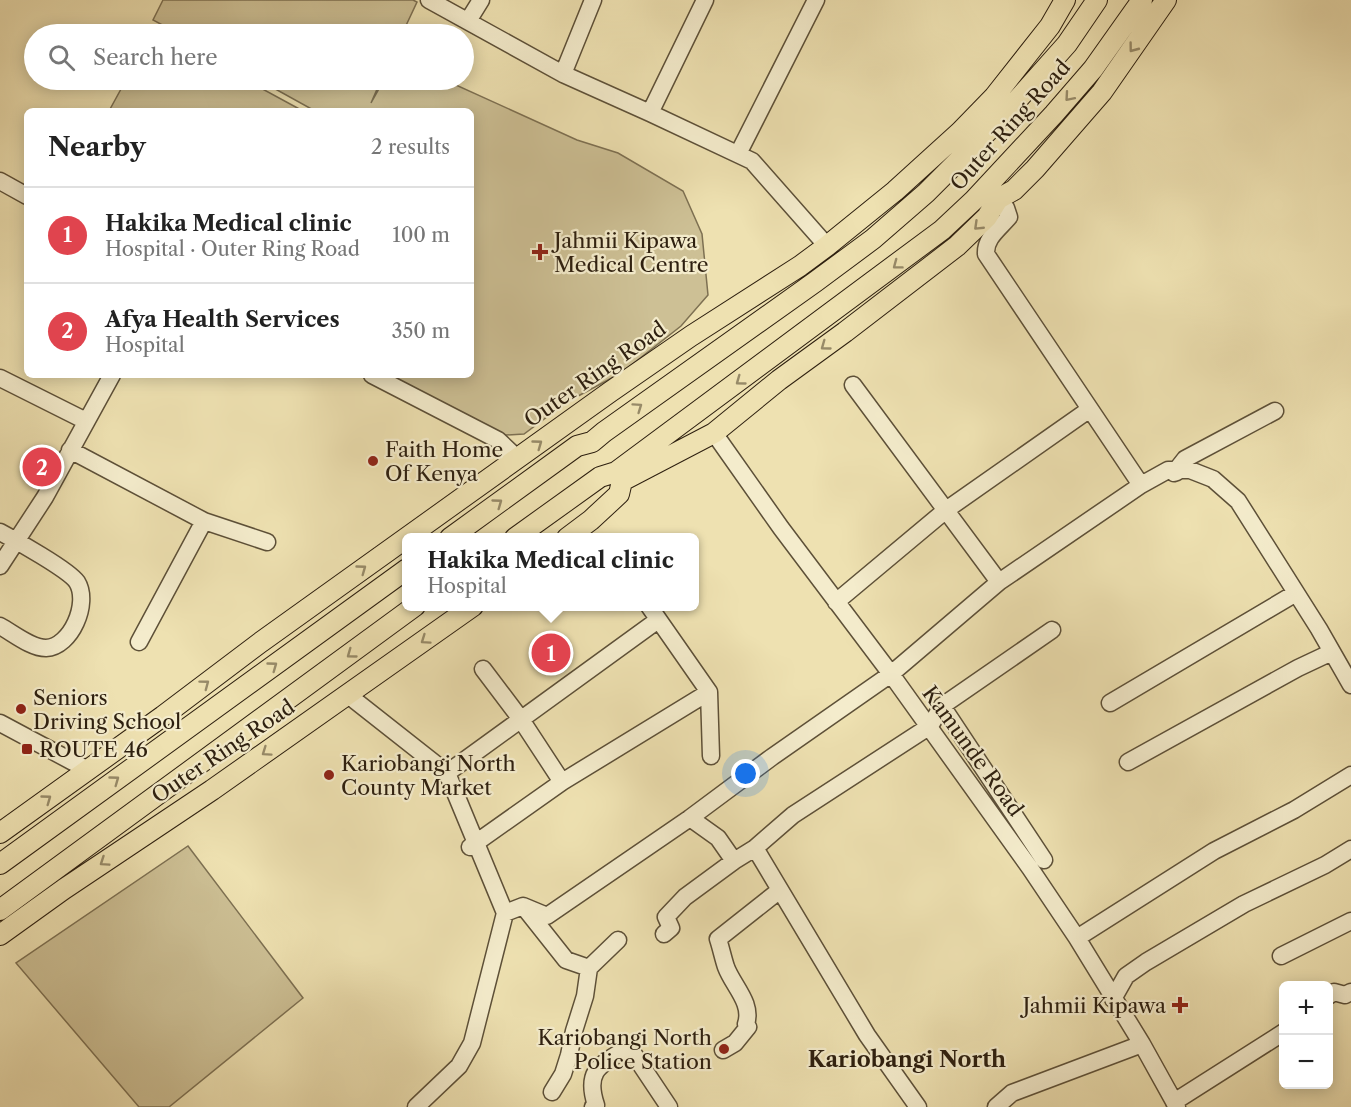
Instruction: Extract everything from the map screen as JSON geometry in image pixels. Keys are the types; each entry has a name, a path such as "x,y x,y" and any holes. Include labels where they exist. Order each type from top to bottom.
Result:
{"main road":[{"name":"Outer Ring Road","path":"414,533 673,349 800,266 895,191 960,132 994,97 1050,26 1065,0"},
{"name":"Outer Ring Road","path":"456,533 613,425 873,239 926,193 1003,116 1067,44 1097,0"},
{"name":"Outer Ring Road","path":"573,533 591,520 614,481 959,216 1021,151 1093,69 1142,0"},
{"name":"Outer Ring Road","path":"522,533 614,481 714,433 779,380 957,246 987,217 998,199 1014,190 1035,169 1102,92 1166,0"},
{"path":"912,282 942,230"},
{"name":"Outer Ring Road","path":"0,834 402,542"},
{"name":"Outer Ring Road","path":"0,864 402,572"},
{"name":"Outer Ring Road","path":"0,910 408,611"},
{"name":"Outer Ring Road","path":"0,935 64,889 220,785 466,611"}],"street":[{"path":"429,0 473,24"},
{"path":"468,21 481,0"},
{"path":"563,74 593,0"},
{"path":"650,112 705,0"},
{"path":"738,154 816,0"},
{"path":"474,24 563,74 650,112 752,161 827,246"},
{"path":"0,181 24,194"},
{"path":"998,199 1006,208 1009,218 988,240 986,254 1141,485"},
{"path":"0,378 86,421"},
{"path":"0,566 17,541 110,378"},
{"path":"378,378 498,440 518,459"},
{"path":"853,385 999,582"},
{"path":"836,602 946,510 1090,409"},
{"path":"1190,470 1174,472 1185,459 1275,411"},
{"name":"Kamunde Road","path":"714,433 891,674 1077,938 1142,1044 1175,1105"},
{"path":"70,450 204,521 267,542"},
{"path":"505,913 523,906 547,916 690,818 772,757 891,674 999,582 1141,485 1168,470 1190,470 1213,479 1238,501 1351,683"},
{"path":"139,642 204,521"},
{"path":"0,532 77,581 81,593 80,610 72,629 61,642 52,647 40,647 0,626"},
{"path":"1110,702 1296,593"},
{"path":"447,773 653,613 709,692 711,756"},
{"path":"664,934 671,928 666,917 685,897 755,848 794,815 930,726 942,706 1052,630"},
{"path":"1128,762 1332,652"},
{"path":"483,669 520,718 562,782"},
{"path":"470,847 562,782 709,692"},
{"path":"348,695 447,773 505,913 472,1043 459,1066 416,1107"},
{"path":"942,706 1044,860"},
{"path":"0,723 88,770"},
{"path":"1077,938 1214,851 1294,810 1351,775"},
{"path":"690,818 718,838 734,861"},
{"path":"755,848 867,1035 918,1107"},
{"path":"1113,999 1126,976 1146,962 1244,904 1325,865 1351,849"},
{"path":"723,1050 735,1043 748,1028 746,1024 749,1016 741,992 727,969 718,939 780,890"},
{"path":"523,906 566,960 589,968"},
{"path":"1281,956 1351,921"},
{"path":"552,1092 566,1066 585,996 589,968 618,940"},
{"path":"1333,993 1345,995 1351,992"},
{"path":"1175,1105 1280,1035"},
{"path":"996,1107 1142,1044"},
{"path":"593,1107 596,1105 592,1092 592,1077 602,1064 629,1047 669,1107"}],"shaded area":[{"path":"163,0 413,0 417,2 407,24 160,24 153,20"},
{"path":"121,90 264,90 297,108 111,108"},
{"path":"277,90 377,90 371,103 378,90 467,90 577,140 618,153 683,191 702,234 708,295 681,326 621,373 567,402 524,434 475,437 367,378 474,378 474,108 310,108"},
{"path":"188,846 303,998 169,1107 139,1107 16,963"}],"place":[{"name":"Jahmii Kipawa Medical Centre","path":"540,252"},
{"name":"Faith Home Of Kenya","path":"373,461"},
{"name":"Afya Health Services","path":"42,467"},
{"name":"Hakika Medical clinic","path":"551,653"},
{"name":"Seniors Driving School","path":"21,709"},
{"name":"ROUTE 46","path":"27,749"},
{"name":"Kariobangi North County Market","path":"329,775"},
{"name":"Jahmii Kipawa","path":"1180,1005"},
{"name":"Kariobangi North Police Station","path":"724,1049"}],"district":[{"name":"Kariobangi North","path":"907,1059"}]}
